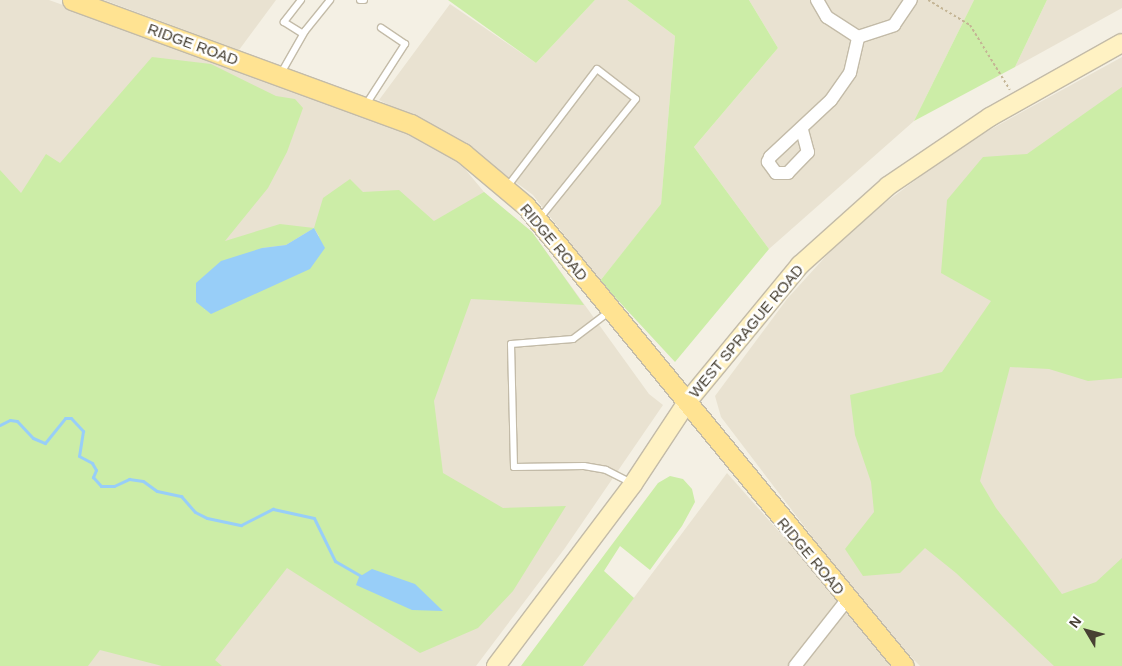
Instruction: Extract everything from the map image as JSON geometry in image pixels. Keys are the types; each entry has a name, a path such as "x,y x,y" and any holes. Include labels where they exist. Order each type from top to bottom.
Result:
{"main road":[{"name":"RIDGE ROAD","path":"72,0 411,124 462,153 538,220 610,311 687,402 847,600 904,666"}],"street":[{"path":"817,0 827,17 858,37"},
{"path":"858,37 894,24 911,0"},
{"path":"802,130 831,100 850,73 858,37"},
{"name":"WEST SPRAGUE ROAD","path":"496,666 633,484 687,402 800,265 888,186 1017,102 1122,43"},
{"path":"795,666 847,600"}],"lane":[{"path":"301,0 284,22 303,34"},
{"path":"279,76 303,34 330,0"},
{"path":"365,107 405,44 381,28"},
{"path":"505,189 597,69 636,99 538,220"},
{"path":"610,311 573,339 511,344 514,467 584,466 606,470 633,484"}],"path":[{"path":"928,0 970,25 1017,102"}],"shaded area":[{"path":"0,0 49,0 403,128 440,148 465,169 484,192 532,232 649,394 663,405 565,548 476,666 0,666"},
{"path":"104,0 276,0 239,50"},
{"path":"595,0 627,0 675,36 661,205 600,281 533,195 461,142 379,100 450,4 536,63"},
{"path":"749,0 974,0 914,121 769,249 694,147 778,48"},
{"path":"1047,0 1122,0 1122,8 1015,67"},
{"path":"1122,57 1122,666 920,666 880,626 721,417 715,396 787,299 835,246 882,205 964,144"},
{"path":"727,473 791,545 896,666 583,666"}],"green space":[{"path":"448,0 595,0 536,63"},
{"path":"627,0 749,0 778,48 694,147 769,249 675,362 600,281 661,204 675,36"},
{"path":"974,0 1047,0 1015,67 914,121"},
{"path":"152,57 211,64 276,96 295,99 303,108 287,152 268,188 225,241 280,224 314,228 323,198 350,179 363,192 399,190 434,221 484,192 532,232 584,305 471,299 434,401 443,473 503,508 566,506 513,591 478,628 420,653 287,568 215,660 222,666 162,666 100,650 88,666 0,666 0,170 21,193 46,154 60,163","holes":["314,228 319,236 204,310 262,248 286,245"]},
{"path":"1122,87 1122,378 1088,381 1049,369 1010,367 980,481 996,508 1062,594 1096,582 1122,558 1122,666 1054,666 956,573 925,548 900,573 863,576 845,549 874,512 871,482 855,435 850,395 942,372 991,301 941,273 947,200 983,157 1027,154"},
{"path":"670,476 683,479 692,489 695,502 682,526 650,570 620,546 604,571 634,598 583,666 521,666 658,483"}],"water":[{"path":"314,228 325,248 310,269 211,314 196,302 196,283 221,261 262,248 286,245"},
{"path":"372,569 415,584 443,611 412,610 356,585 359,577"}],"waterway":[{"path":"0,425 10,420 17,421 33,438 45,443 65,418 71,418 83,431 79,456 92,463 96,470 93,477 101,486 114,486 129,479 143,481 157,491 181,496 195,512 207,518 241,525 273,509 314,518 335,561 361,576"}]}
